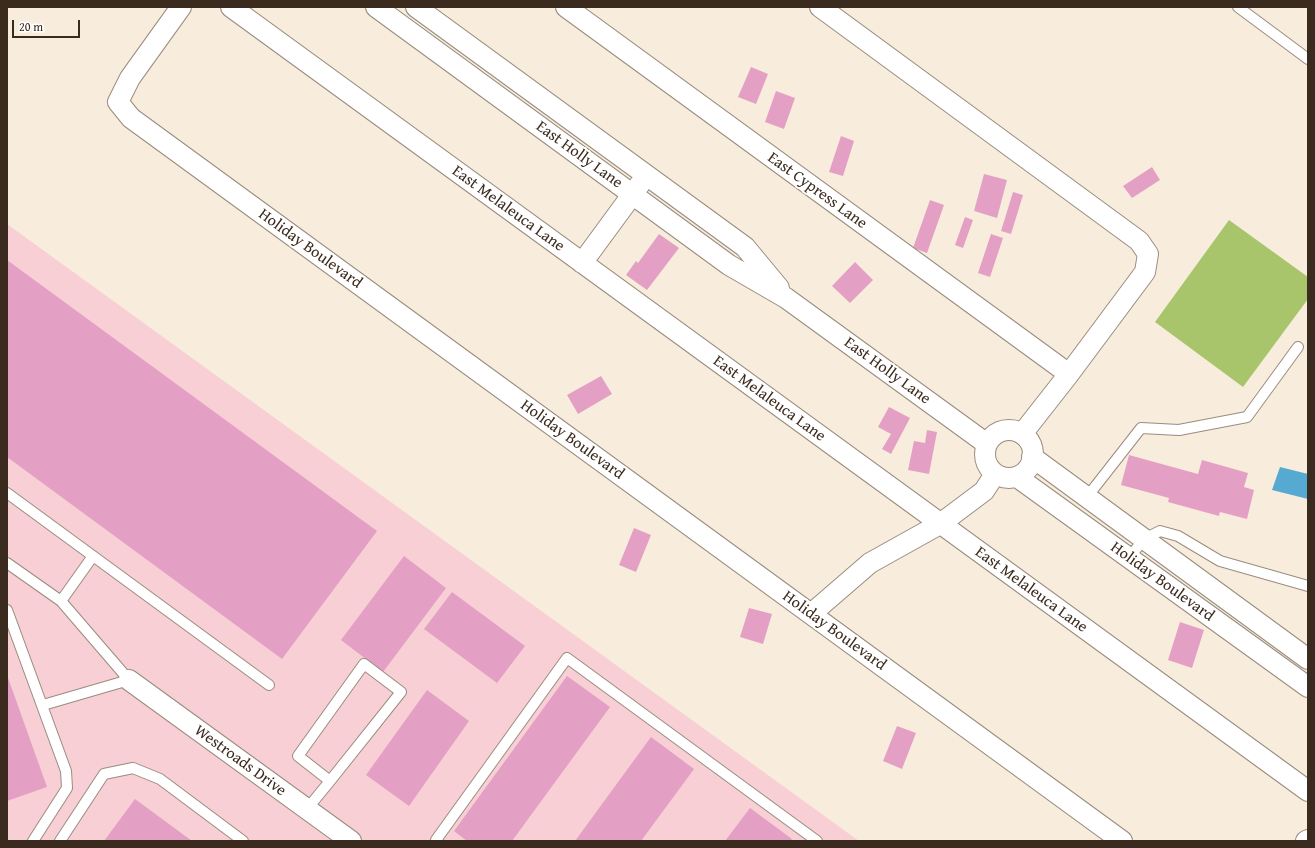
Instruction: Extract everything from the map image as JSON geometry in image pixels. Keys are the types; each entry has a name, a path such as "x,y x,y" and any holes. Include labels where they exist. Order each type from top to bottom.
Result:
{"street":[{"name":"Holiday Boulevard","path":"181,7 130,78 118,102 131,118 1122,841"},
{"name":"East Melaleuca Lane","path":"231,7 1308,791"},
{"name":"East Holly Lane","path":"376,7 730,265 786,298 987,444"},
{"name":"East Holly Lane","path":"416,7 745,247 786,298"},
{"name":"East Cypress Lane","path":"566,7 1069,374"},
{"path":"820,7 1139,241 1148,254 1144,272 1069,374 1022,434"},
{"path":"582,263 647,176"},
{"path":"1006,431 1014,431 1022,434 1030,444 1032,451 1031,463 1027,469 1017,477 1009,478 995,474 985,461 987,444 991,438 998,433 1006,431"},
{"name":"Holiday Boulevard","path":"1032,457 1144,538 1304,670"},
{"path":"811,614 870,563 940,524 984,491 995,474"},
{"name":"Holiday Boulevard","path":"1017,477 1129,558 1304,670"},
{"name":"Westroads Drive","path":"130,680 347,840"}],"lane":[{"path":"1238,7 1308,59"},
{"path":"1087,497 1141,428 1179,430 1246,417 1298,348"},
{"path":"7,493 269,684"},
{"path":"1129,558 1144,538 1160,531 1178,536 1220,561 1308,586"},
{"path":"61,601 93,556"},
{"path":"7,563 61,601 130,680 43,706"},
{"path":"7,610 66,771 67,788 33,841"},
{"path":"438,841 436,840 567,658 818,841"},
{"path":"306,809 330,781 401,692 364,664 298,756 330,781"},
{"path":"60,841 104,774 133,768 160,779 243,841"}],"shaded area":[{"path":"7,224 859,841 7,841"}],"green space":[{"path":"1229,220 1308,277 1308,299 1243,387 1155,322"}],"water":[{"path":"1280,467 1308,474 1308,499 1272,490"}],"building":[{"path":"751,67 768,74 756,104 738,97"},
{"path":"776,91 795,98 784,129 765,122"},
{"path":"841,136 854,141 843,176 829,172"},
{"path":"1152,167 1160,180 1132,198 1123,186"},
{"path":"984,174 1007,180 997,218 974,211"},
{"path":"1013,192 1023,195 1011,234 1001,231"},
{"path":"930,200 944,205 927,253 913,248"},
{"path":"965,217 973,220 963,248 955,245"},
{"path":"659,234 679,248 647,290 626,275 636,261 638,263"},
{"path":"991,234 1003,238 990,277 978,273"},
{"path":"7,260 377,531 282,659 7,457"},
{"path":"855,262 873,280 850,303 832,286"},
{"path":"601,376 612,394 578,414 567,395"},
{"path":"889,407 910,418 891,454 882,449 891,434 878,427"},
{"path":"927,430 937,432 929,474 908,470 914,441 925,443"},
{"path":"1129,455 1198,474 1202,460 1248,473 1244,487 1254,490 1247,519 1220,512 1219,516 1168,502 1169,498 1121,485"},
{"path":"634,528 651,535 636,572 619,565"},
{"path":"404,556 446,588 383,672 341,640"},
{"path":"452,592 525,646 497,683 424,629"},
{"path":"749,608 772,614 763,644 740,637"},
{"path":"1180,622 1204,630 1192,668 1168,660"},
{"path":"7,675 47,787 7,801"},
{"path":"567,676 610,707 512,841 467,841 454,831"},
{"path":"427,690 469,721 409,806 366,775"},
{"path":"897,726 916,733 902,769 883,761"},
{"path":"651,737 694,769 641,841 575,841"},
{"path":"135,799 192,841 104,841"},
{"path":"750,808 792,839 790,841 725,841"}]}
